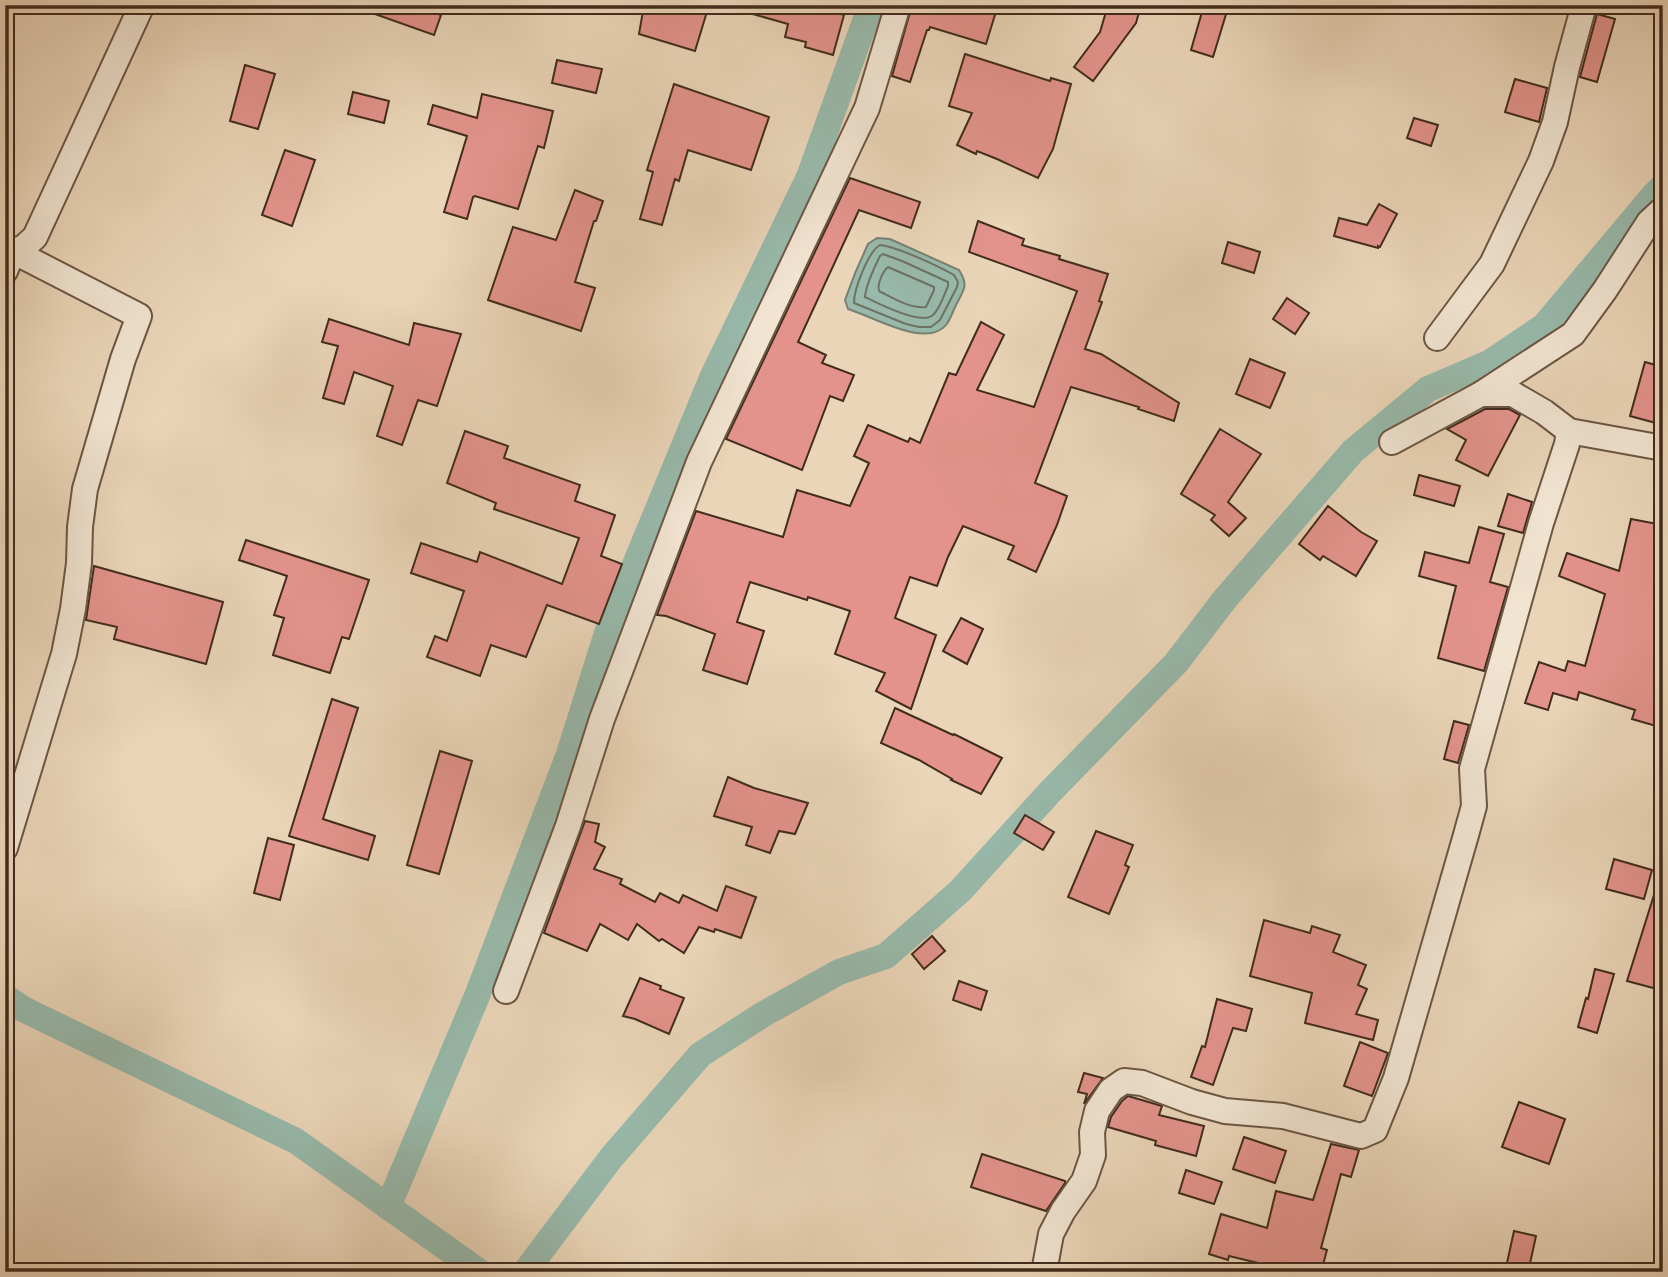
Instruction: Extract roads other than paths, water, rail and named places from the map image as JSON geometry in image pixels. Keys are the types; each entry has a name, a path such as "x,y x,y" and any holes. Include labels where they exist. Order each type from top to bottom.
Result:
{"street":[{"path":"8,257 35,237 142,5"},
{"path":"506,991 569,826 601,719 699,462 867,108 898,5"},
{"path":"1437,338 1492,264 1541,161 1555,122 1584,5"},
{"path":"1392,442 1481,394 1573,334 1649,222 1663,209"},
{"path":"5,848 64,654 79,563 85,489 123,359 139,316 8,257"},
{"path":"1481,394 1513,394 1569,431 1663,448"},
{"path":"1044,1272 1051,1234 1084,1181 1093,1155 1092,1132 1097,1111 1111,1090 1124,1081 1142,1083 1225,1111 1283,1116 1361,1136 1375,1130 1396,1078 1474,806 1472,769 1569,431"}],"water":[{"path":"877,238 890,239 959,270 965,284 946,325 926,334 913,332 898,329 848,309 845,300 856,271 868,244"}],"waterway":[{"path":"388,1207 477,996 569,754 608,630 712,378 809,177 871,5"},
{"path":"525,1272 611,1158 700,1055 762,1015 839,972 886,956 960,891 1049,793 1176,663 1225,599 1353,451 1428,389 1489,363 1544,326 1663,186"},
{"path":"5,997 25,1010 296,1141 480,1272"}]}
